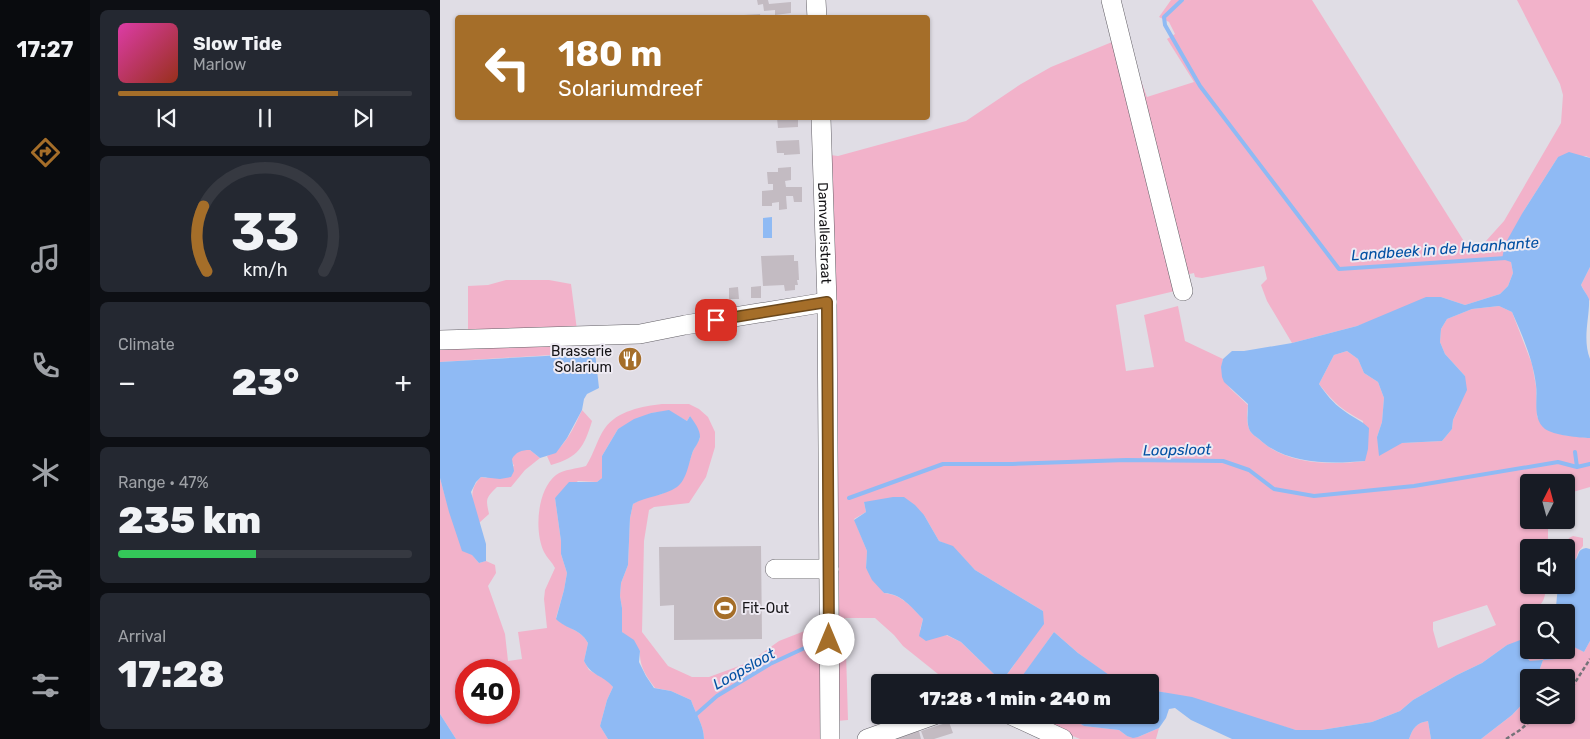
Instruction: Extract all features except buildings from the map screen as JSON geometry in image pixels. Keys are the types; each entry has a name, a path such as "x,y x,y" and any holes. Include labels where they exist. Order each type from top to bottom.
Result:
{"street":[{"path":"816,0 817,15"},
{"path":"1112,0 1183,291"},
{"name":"Damvalleistraat","path":"821,120 827,302 830,739"},
{"path":"440,340 640,334 827,302"},
{"path":"775,569 829,569"},
{"path":"867,739 909,724"},
{"path":"1031,724 1064,739"}],"path":[{"path":"1575,682 1590,659"},
{"path":"1506,739 1527,724"}],"shaded area":[{"path":"1171,0 1312,0 1472,254 1504,221 1561,123 1563,95 1560,84 1517,0 1590,0 1590,158 1586,156 1558,157 1523,212 1511,262 1513,273 1508,286 1500,294 1465,305 1441,297 1357,326 1292,343 1267,301 1261,285 1267,279 1264,266 1202,278 1195,277 1194,273 1185,275 1175,291 1116,305 1126,371 1154,367 1144,315 1178,306 1185,341 1223,359 1222,374 1224,380 1248,405 1247,421 1250,431 1270,448 1282,454 1323,463 1365,461 1363,421 1338,405 1319,384 1334,355 1347,351 1358,359 1364,373 1378,382 1384,398 1382,422 1377,437 1402,443 1442,441 1452,429 1465,376 1445,354 1440,342 1441,329 1447,319 1472,309 1499,306 1512,312 1532,364 1536,386 1537,417 1563,435 1590,438 1590,487 1575,491 1575,474 1520,474 1520,529 1548,529 1548,539 1520,539 1520,594 1545,594 1543,601 1541,604 1520,604 1520,644 1507,645 1482,663 1413,700 1400,711 1372,722 1321,730 1296,730 1159,692 1159,674 1107,674 1054,632 1024,674 1007,674 1043,611 975,570 953,547 939,541 924,515 864,502 866,512 854,519 867,551 866,568 884,593 896,596 906,602 923,619 920,630 941,636 946,635 961,642 994,674 938,674 903,646 875,618 845,618 848,720 837,721 830,155 838,156 966,121 1021,84 1051,67 1117,40 1131,82 1141,81 1147,97 1194,82 1167,39 1175,34 1169,22 1159,17","holes":["1487,605 1496,625 1438,648 1433,630 1433,622"]},
{"path":"1590,267 1590,301 1581,285"},
{"path":"506,280 549,280 571,284 577,330 468,334 468,286 488,285"},
{"path":"565,341 567,354 440,362 440,344"},
{"path":"662,404 689,404 699,409 708,417 715,432 715,447 706,477 689,503 654,507 649,510 644,541 642,632 668,666 692,677 709,677 750,662 779,641 824,625 824,739 704,739 701,724 691,700 671,691 655,688 644,671 640,651 622,632 621,583 628,565 630,518 633,504 643,498 662,494 685,474 700,438 690,416 687,421 669,411 651,413 618,429 602,456 602,478 597,482 578,481 555,498 561,554 567,573 556,618 585,638 588,643 584,661 589,670 608,681 613,687 607,700 600,726 608,739 456,739 440,714 440,478 450,512 465,544 479,563 486,561 495,565 496,573 488,586 505,634 508,659 455,659 455,724 520,724 520,659 522,659 518,632 547,628 545,590 555,568 544,552 541,543 538,522 541,500 545,490 556,475 567,470 586,466 602,432 610,422 623,413"},
{"path":"582,410 592,421 583,444 579,450 568,458 551,465 547,456 564,443"},
{"path":"530,450 540,458 525,470 511,487 497,487 493,491 487,499 489,514 479,523 472,499 476,483 481,477 486,478 514,466 511,459 515,453"},
{"path":"1573,536 1583,538 1583,546 1575,560 1575,539 1569,538"},
{"path":"1590,641 1590,739 1481,739 1520,707 1520,724 1575,724 1575,669 1540,669 1543,660 1530,661 1528,659 1575,659 1575,647 1584,652"},
{"path":"1428,721 1431,739 1409,739 1415,727"},
{"path":"1044,724 1081,724 1119,730 1127,736 1138,737 1159,728 1156,739 1080,739"}],"water":[{"path":"1569,152 1590,158 1590,267 1581,285 1589,299 1586,336 1590,359 1590,438 1554,433 1541,425 1536,408 1535,375 1527,347 1512,312 1499,306 1472,309 1447,319 1441,329 1440,342 1445,354 1465,376 1467,390 1453,420 1452,429 1442,441 1402,443 1379,456 1377,437 1382,422 1384,398 1378,382 1364,373 1358,359 1347,351 1334,355 1319,384 1336,404 1369,428 1368,449 1365,461 1323,462 1295,458 1270,448 1251,432 1248,421 1248,404 1224,382 1222,377 1221,367 1223,359 1232,351 1244,351 1292,343 1357,326 1426,297 1441,297 1465,305 1500,294 1508,286 1513,273 1511,262 1502,259 1505,244 1558,157"},
{"path":"772,217 772,238 763,238 763,218"},
{"path":"595,352 599,388 587,394 582,410 567,438 556,453 540,458 530,450 521,451 512,459 514,471 511,477 500,479 481,477 476,482 471,492 486,544 486,561 479,563 472,555 462,551 440,478 440,362"},
{"path":"669,410 687,421 690,416 698,428 700,437 683,480 677,487 633,504 630,518 628,565 621,583 622,632 634,640 640,651 639,662 654,688 671,691 691,700 701,724 704,739 608,739 600,726 607,700 613,687 590,670 584,661 588,643 585,638 556,619 567,573 561,554 555,498 569,482 597,482 602,478 602,456 618,429 634,419 651,413"},
{"path":"904,497 924,515 939,541 953,546 975,570 1043,611 1044,624 1007,674 994,674 961,642 947,635 926,641 919,636 923,619 906,602 896,596 884,593 872,580 866,568 867,551 854,520 866,512 864,502"},
{"path":"1583,549 1590,549 1590,641 1584,652 1575,648 1575,604 1556,604 1557,594 1575,594 1575,560"},
{"path":"1054,632 1078,653 1108,674 1024,674"},
{"path":"1520,640 1520,659 1528,659 1530,661 1543,660 1540,669 1520,669 1520,707 1481,739 1431,739 1428,721 1416,727 1409,739 1232,739 1191,720 1175,708 1169,709 1166,718 1159,728 1133,738 1119,730 1081,724 1159,724 1159,692 1192,697 1296,730 1321,730 1372,722 1400,711 1413,700 1482,663 1507,645"},
{"path":"440,714 456,739 440,739"}],"waterway":[{"name":"Landbeek in de Haanhante","path":"1182,0 1164,17 1165,25 1200,86 1339,269 1506,258"},
{"name":"Landbeek in de Haanhante","path":"1575,452 1577,467"},
{"name":"Loopsloot","path":"849,498 943,464 1012,464 1126,460 1223,461 1249,470 1274,489 1314,496 1414,486 1558,462 1577,467 1590,464"},
{"name":"Loopsloot","path":"692,718 717,696 770,664 811,645"}],"place":[{"name":"Brasserie Solarium","path":"630,359"},
{"name":"Fit-Out","path":"725,608"}],"route":[{"path":"716,320 827,302 829,640"}]}
